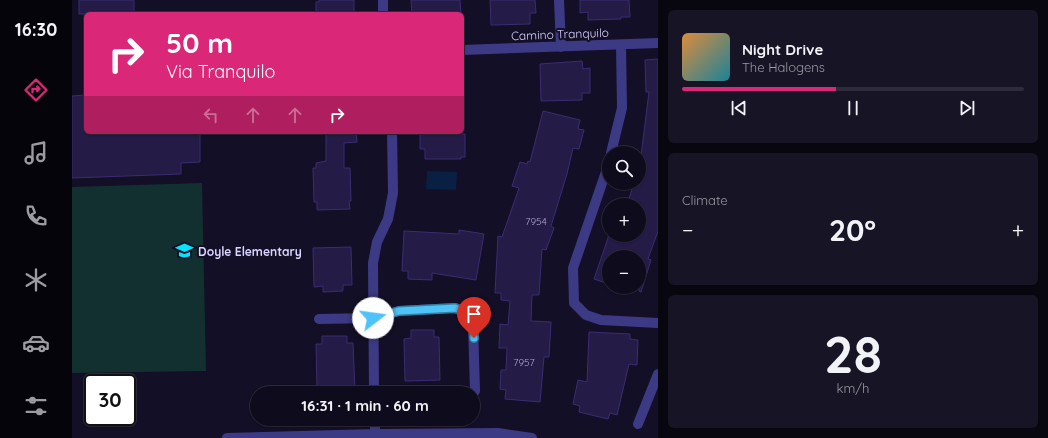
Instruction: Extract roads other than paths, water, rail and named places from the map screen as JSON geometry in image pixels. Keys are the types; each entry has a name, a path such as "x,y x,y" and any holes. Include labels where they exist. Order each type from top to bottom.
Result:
{"street":[{"path":"383,0 383,12"},
{"path":"559,0 560,47"},
{"name":"Camino Tranquilo","path":"464,50 658,43"},
{"path":"613,146 622,108 621,45"},
{"path":"374,386 373,263 378,242 388,219 393,193 392,134"},
{"path":"602,183 573,268 574,303 586,315 601,320 658,323"},
{"path":"319,319 373,318 399,311 455,308 468,313 473,325 475,386"},
{"path":"638,424 658,374"},
{"path":"226,438 498,433 532,438"}],"water":[{"path":"427,171 457,172 456,190 426,189"}],"place":[{"name":"Doyle Elementary","path":"185,251"}]}
